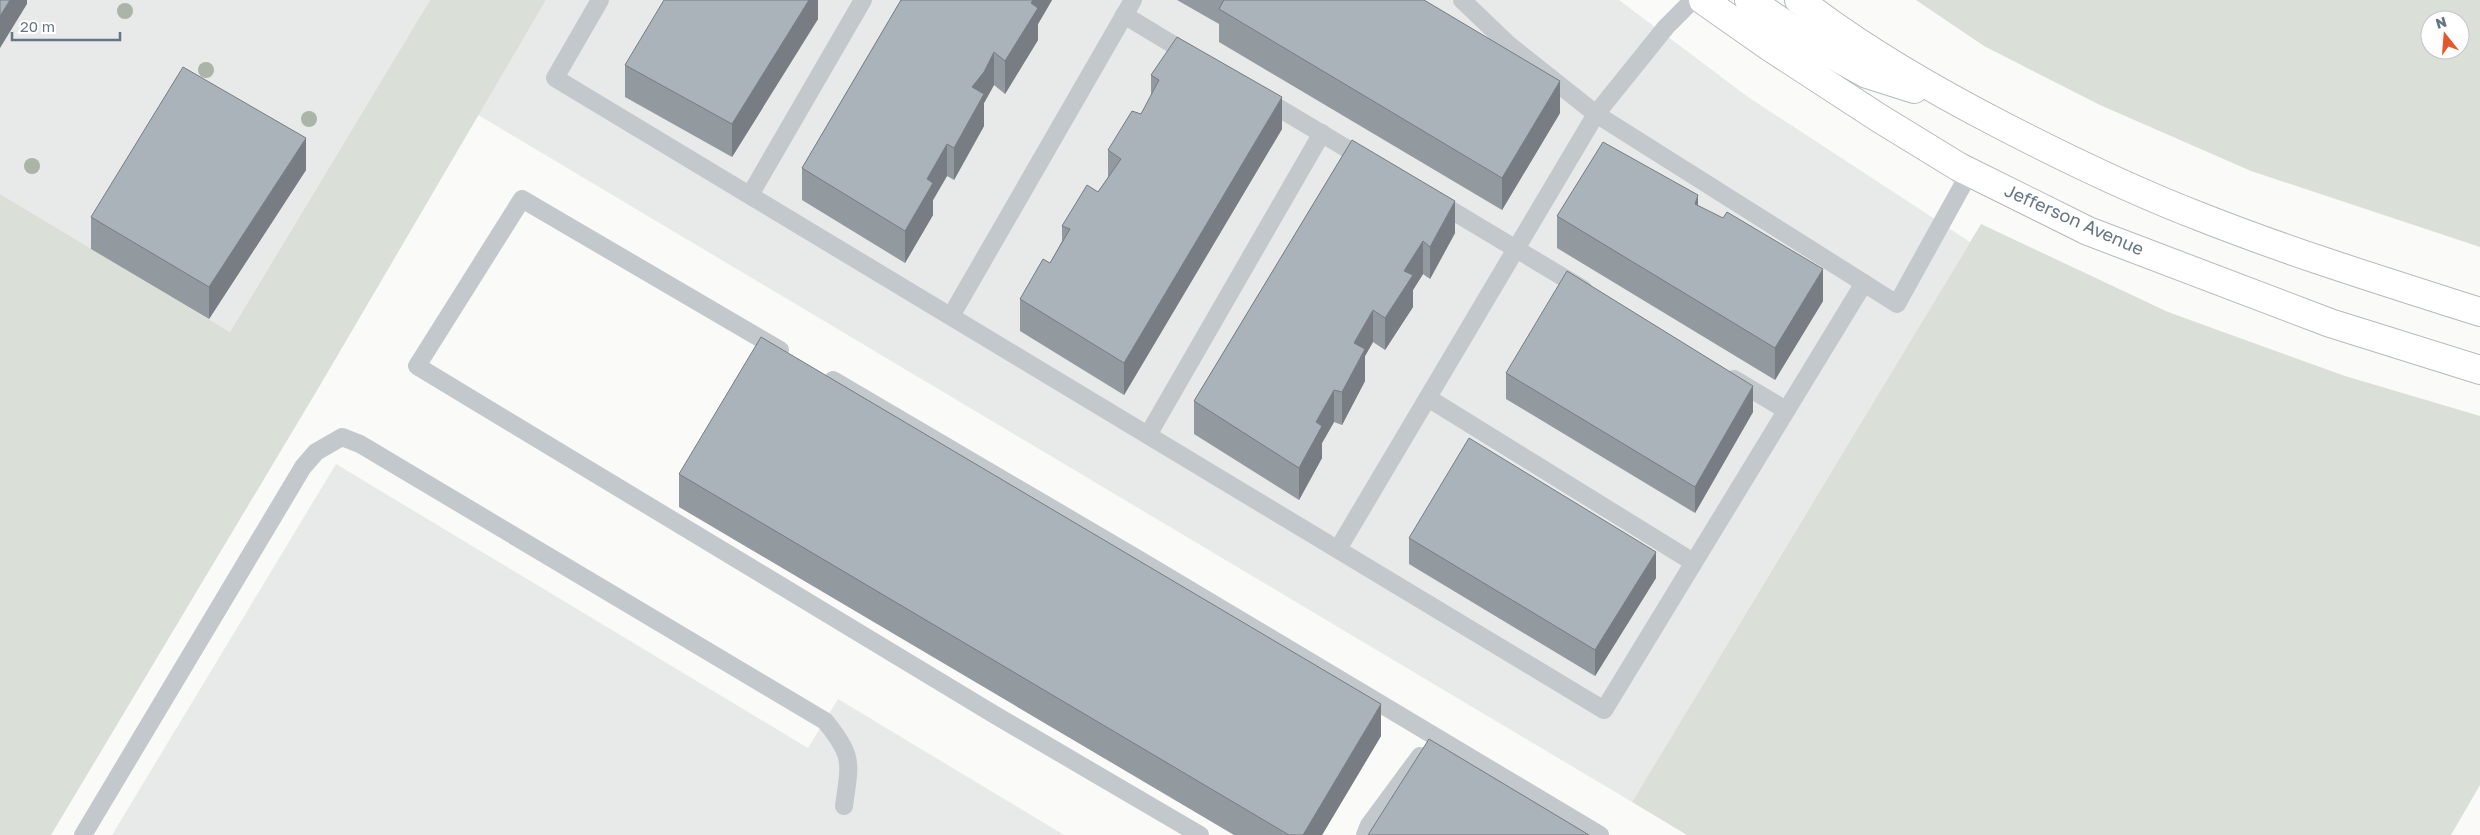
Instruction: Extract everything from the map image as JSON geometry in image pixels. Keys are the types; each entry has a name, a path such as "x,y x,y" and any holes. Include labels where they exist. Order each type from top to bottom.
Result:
{"main road":[{"name":"Jefferson Avenue","path":"1703,0 1879,118 1970,172 2088,231 2330,323 2480,370"},
{"path":"1749,0 1777,17 1820,48 1867,74 1958,103"},
{"path":"1799,0 1842,34 1958,103 2088,170 2200,217 2317,260 2480,312"}],"lane":[{"path":"600,0 555,78 1604,710 1864,283"},
{"path":"750,195 862,0"},
{"path":"951,316 1133,0"},
{"path":"1462,0 1508,44 1596,114 1897,304 1970,172"},
{"path":"1338,549 1596,114 1666,27 1693,0"},
{"path":"1124,15 1210,67"},
{"path":"1244,87 1381,168"},
{"path":"1148,434 1322,133"},
{"path":"1423,194 1600,300"},
{"path":"796,359 522,199 417,366 995,715 1200,835"},
{"path":"1718,370 1786,410"},
{"path":"822,374 1138,559 1600,835"},
{"path":"1428,398 1694,562"},
{"path":"83,835 303,467 316,452 342,437 360,444 825,721 842,742 850,766 844,806"},
{"path":"1365,835 1369,824 1435,736"}],"shaded area":[{"path":"0,0 430,0 230,332 0,194"},
{"path":"430,0 546,0 319,387 51,835 0,835 0,194 230,332"},
{"path":"546,0 1619,0 1748,97 1970,242 1632,802 478,115"},
{"path":"1916,0 2480,0 2480,247 2251,171 2100,105 1984,46"},
{"path":"1981,224 2168,312 2345,376 2480,416 2480,785 2451,835 1687,835 1632,802"},
{"path":"336,464 808,748 838,699 1064,835 112,835"}],"building":[{"path":"0,0 10,0 0,16"},
{"path":"664,0 809,0 732,124 625,65"},
{"path":"901,0 1033,0 1031,3 1038,8 1005,61 994,52 984,72 972,87 984,94 954,148 947,144 927,179 933,183 905,231 802,168"},
{"path":"1224,0 1424,0 1560,81 1502,178 1219,9"},
{"path":"1177,37 1282,97 1124,363 1020,299 1043,259 1050,263 1070,229 1062,226 1087,185 1098,192 1121,159 1108,150 1132,111 1141,114 1159,80 1151,75"},
{"path":"183,67 306,138 209,287 91,217"},
{"path":"1352,140 1455,201 1430,247 1423,241 1404,271 1413,275 1385,318 1373,310 1354,343 1365,349 1342,392 1334,390 1316,422 1322,426 1299,468 1194,401"},
{"path":"1603,142 1698,195 1695,204 1723,218 1727,212 1823,269 1775,348 1557,216"},
{"path":"1567,271 1753,386 1695,487 1506,373"},
{"path":"761,337 1381,704 1303,835 1289,835 679,474"},
{"path":"1469,438 1656,552 1595,650 1409,538"},
{"path":"1429,739 1589,835 1368,835"}]}
